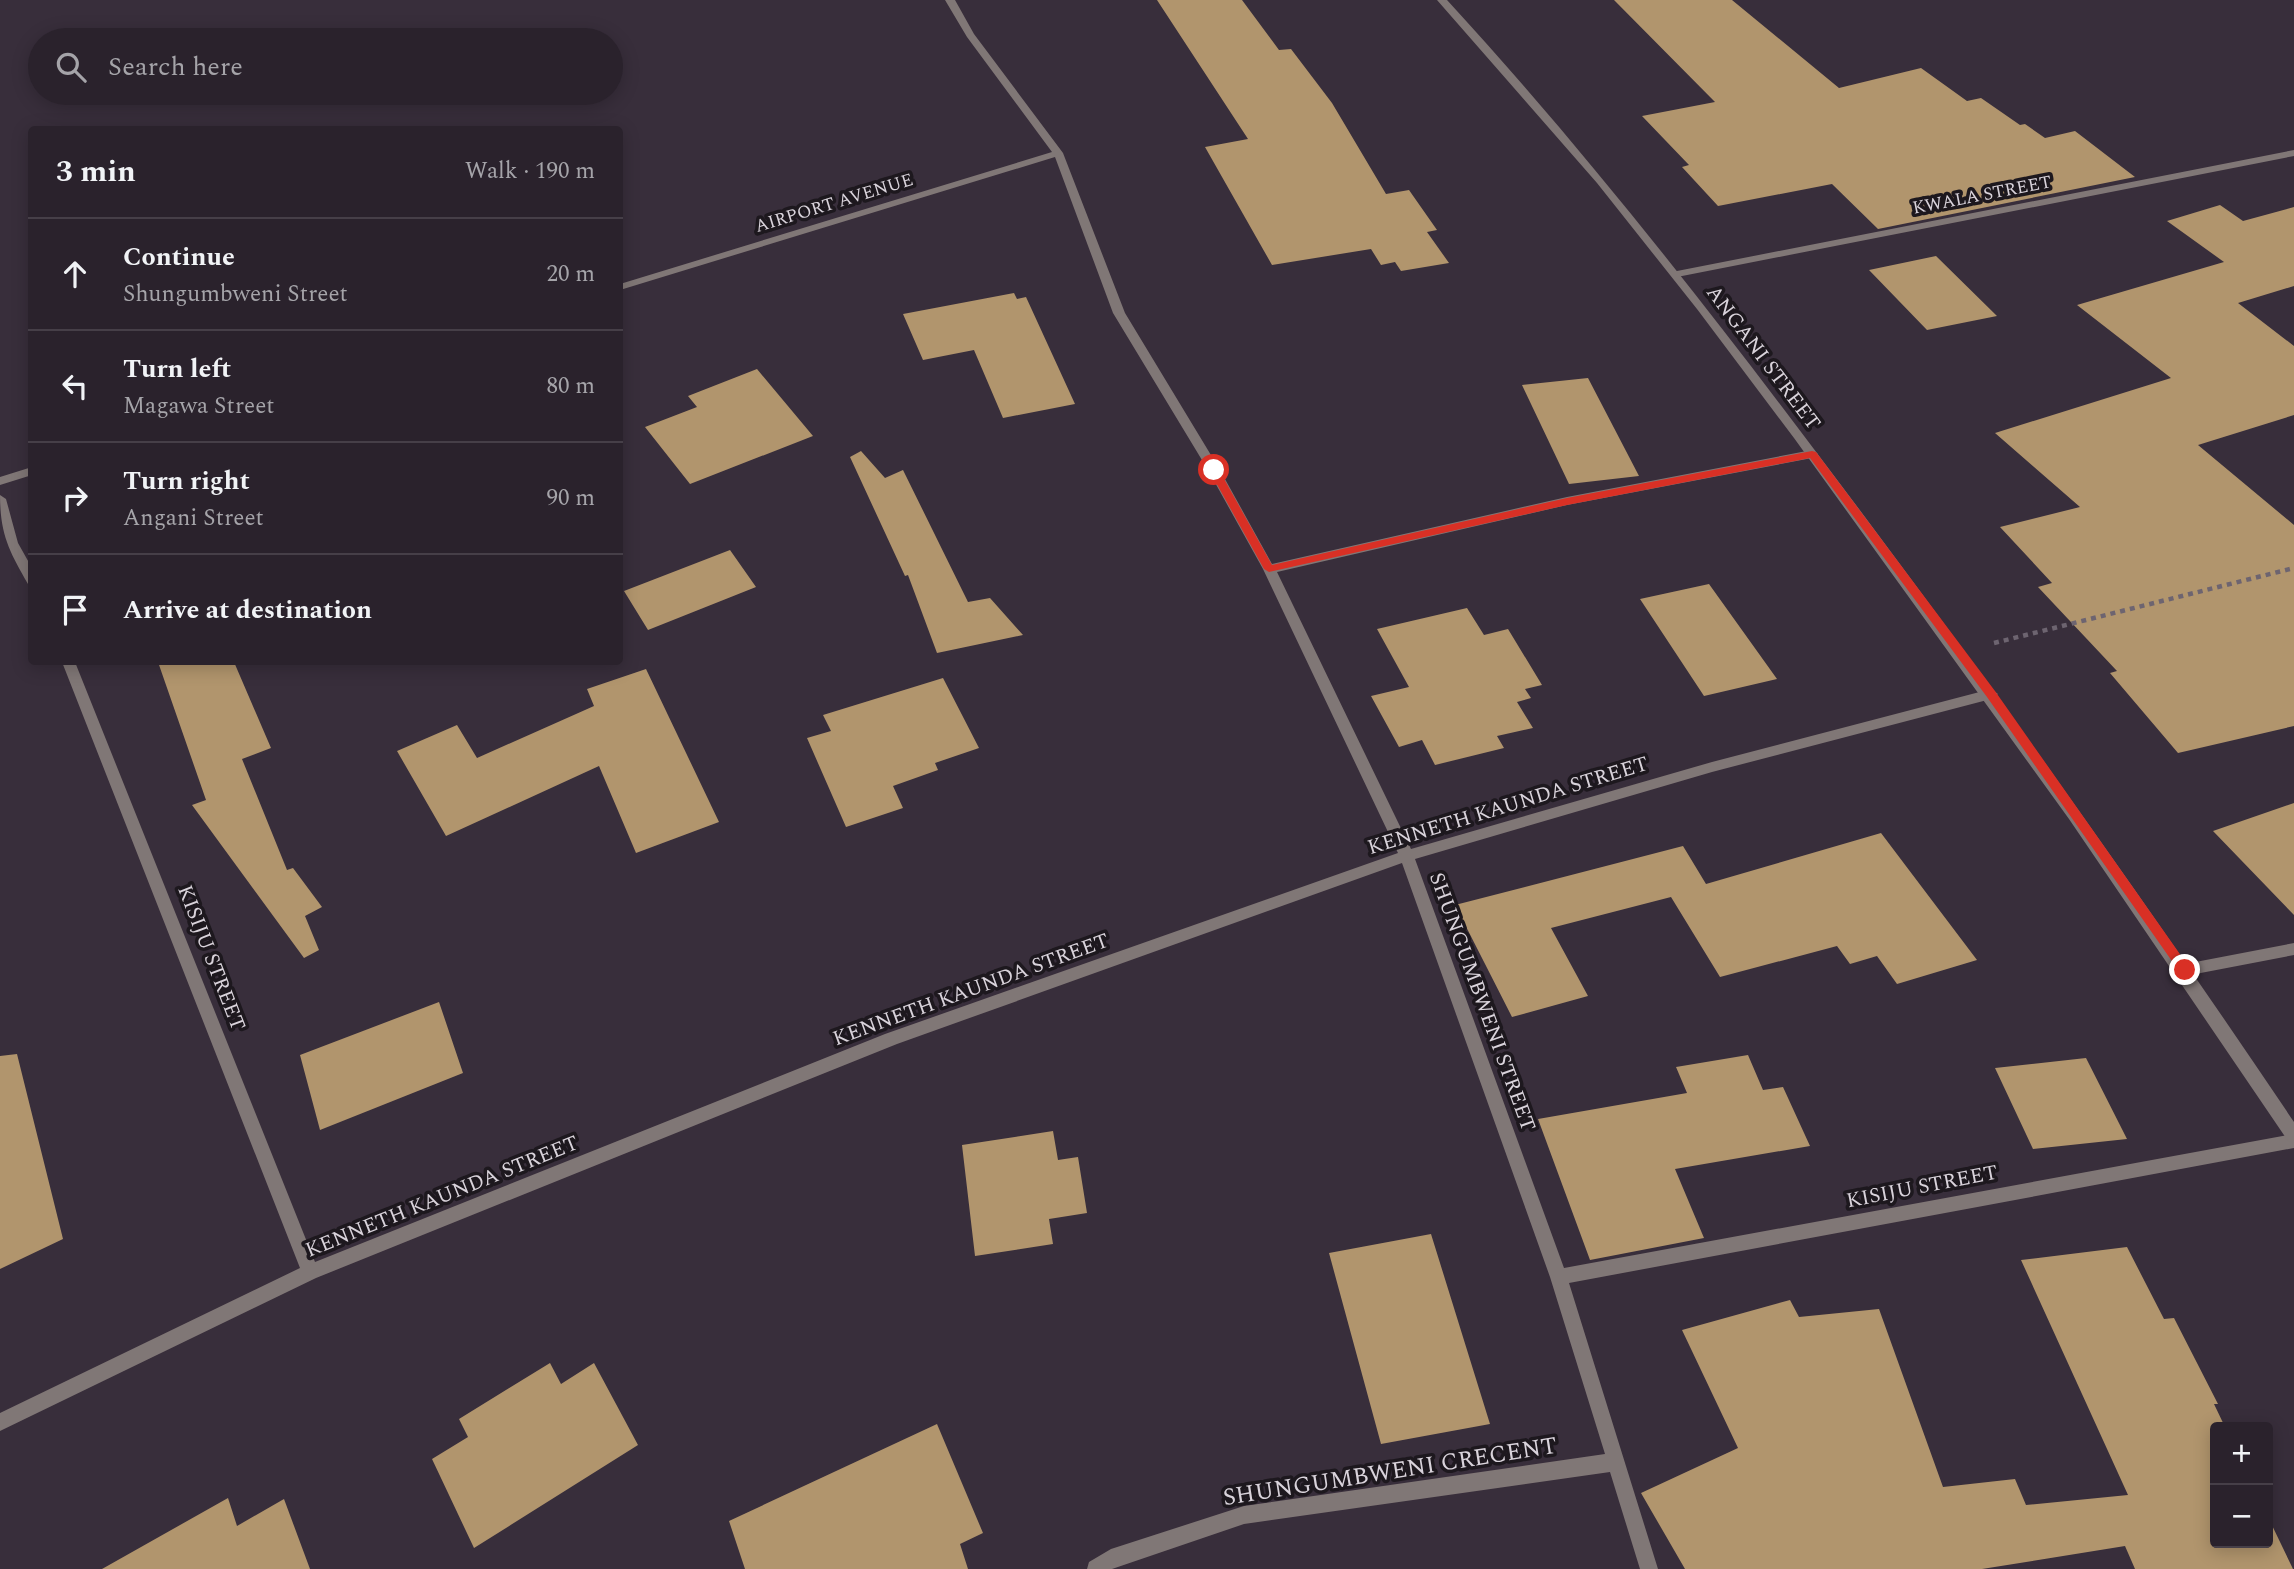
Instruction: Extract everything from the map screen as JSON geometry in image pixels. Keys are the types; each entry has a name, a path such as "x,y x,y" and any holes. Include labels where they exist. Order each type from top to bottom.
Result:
{"street":[{"name":"SHUNGUMBWENI STREET","path":"950,0 970,35 1058,153 1119,313 1214,470 1269,569 1407,856 1559,1277 1649,1569"},
{"name":"ANGANI STREET","path":"1442,0 1517,80 1677,274 1812,454 1991,694 2185,970 2294,1139"},
{"name":"AIRPORT AVENUE","path":"623,286 1058,153"},
{"name":"KWALA STREET","path":"1677,274 2294,153"},
{"path":"1269,569 1567,501 1812,454"},
{"path":"0,481 28,472"},
{"path":"0,499 12,543 28,573"},
{"name":"KISIJU STREET","path":"69,665 310,1272"},
{"name":"KENNETH KAUNDA STREET","path":"0,1422 310,1272 891,1039 1407,856 1712,767 1991,694"},
{"path":"2185,970 2294,949"},
{"name":"KISIJU STREET","path":"1559,1277 2294,1139"},
{"name":"SHUNGUMBWENI CRECENT","path":"1096,1569 1111,1558 1244,1515 1616,1462"}],"path":[{"path":"1959,652 2294,568"}],"building":[{"path":"1157,0 1242,0 1279,50 1291,49 1332,103 1386,194 1409,190 1437,230 1427,232 1449,263 1401,271 1395,262 1381,265 1371,249 1272,265 1205,147 1248,139"},
{"path":"1614,0 1732,0 1839,88 1921,68 1967,101 1981,98 2020,125 2025,124 2045,138 2075,131 2135,177 1878,229 1832,184 1718,206 1682,167 1689,165 1642,116 1715,102"},
{"path":"2220,205 2243,221 2294,207 2294,286 2238,303 2294,346 2294,415 2198,445 2294,525 2294,726 2178,753 2110,673 2117,671 2038,587 2052,583 2000,527 2080,507 1995,433 2171,378 2077,305 2224,262 2167,221"},
{"path":"1936,256 1997,316 1927,330 1869,270"},
{"path":"1014,293 1017,299 1026,297 1075,404 1003,418 974,350 923,360 903,314"},
{"path":"757,369 813,436 690,484 645,427 697,407 688,396"},
{"path":"1588,378 1639,476 1569,484 1522,385"},
{"path":"861,451 885,478 903,470 968,602 990,598 1023,635 937,653 908,575 905,576 850,457"},
{"path":"730,550 756,587 648,630 624,591"},
{"path":"1709,584 1777,679 1704,696 1640,599"},
{"path":"1467,608 1484,635 1508,629 1542,685 1525,689 1531,698 1517,702 1533,728 1497,736 1504,748 1435,765 1422,740 1399,747 1371,696 1409,687 1377,629"},
{"path":"159,665 235,665 271,748 242,759 287,870 293,868 322,907 305,916 319,950 304,958 192,805 206,800"},
{"path":"646,669 719,822 636,853 599,766 446,836 397,751 457,725 477,758 594,706 587,689"},
{"path":"943,678 979,748 935,763 938,770 893,786 903,808 846,827 807,738 831,731 823,715"},
{"path":"2294,803 2294,915 2213,831"},
{"path":"1881,833 1977,960 1897,984 1877,956 1850,964 1837,946 1720,977 1671,897 1551,928 1588,996 1512,1017 1455,905 1683,846 1706,884"},
{"path":"439,1002 463,1073 320,1130 300,1055"},
{"path":"17,1054 63,1239 0,1269 0,1056"},
{"path":"1748,1055 1763,1090 1783,1087 1810,1146 1675,1169 1704,1238 1590,1260 1538,1119 1687,1093 1676,1067"},
{"path":"2086,1058 2127,1139 2033,1149 1995,1068"},
{"path":"1053,1131 1058,1160 1078,1157 1087,1213 1049,1219 1053,1244 975,1256 962,1145"},
{"path":"1431,1234 1490,1424 1381,1444 1329,1253"},
{"path":"2127,1247 2164,1319 2174,1318 2218,1404 2214,1404 2223,1422 2210,1422 2210,1548 2273,1548 2273,1527 2293,1569 2135,1569 2125,1546 1982,1569 1685,1569 1641,1493 1738,1448 1682,1330 1790,1300 1799,1317 1879,1309 1943,1487 2015,1479 2026,1505 2128,1495 2021,1260"},
{"path":"550,1363 561,1384 594,1363 638,1445 474,1548 432,1459 468,1437 459,1419"},
{"path":"937,1424 983,1533 960,1544 968,1569 745,1569 729,1521"},
{"path":"228,1498 237,1526 284,1499 310,1569 102,1569"}],"route":[{"path":"1214,470 1269,569 1567,501 1812,454 1991,694 2185,970"}]}
